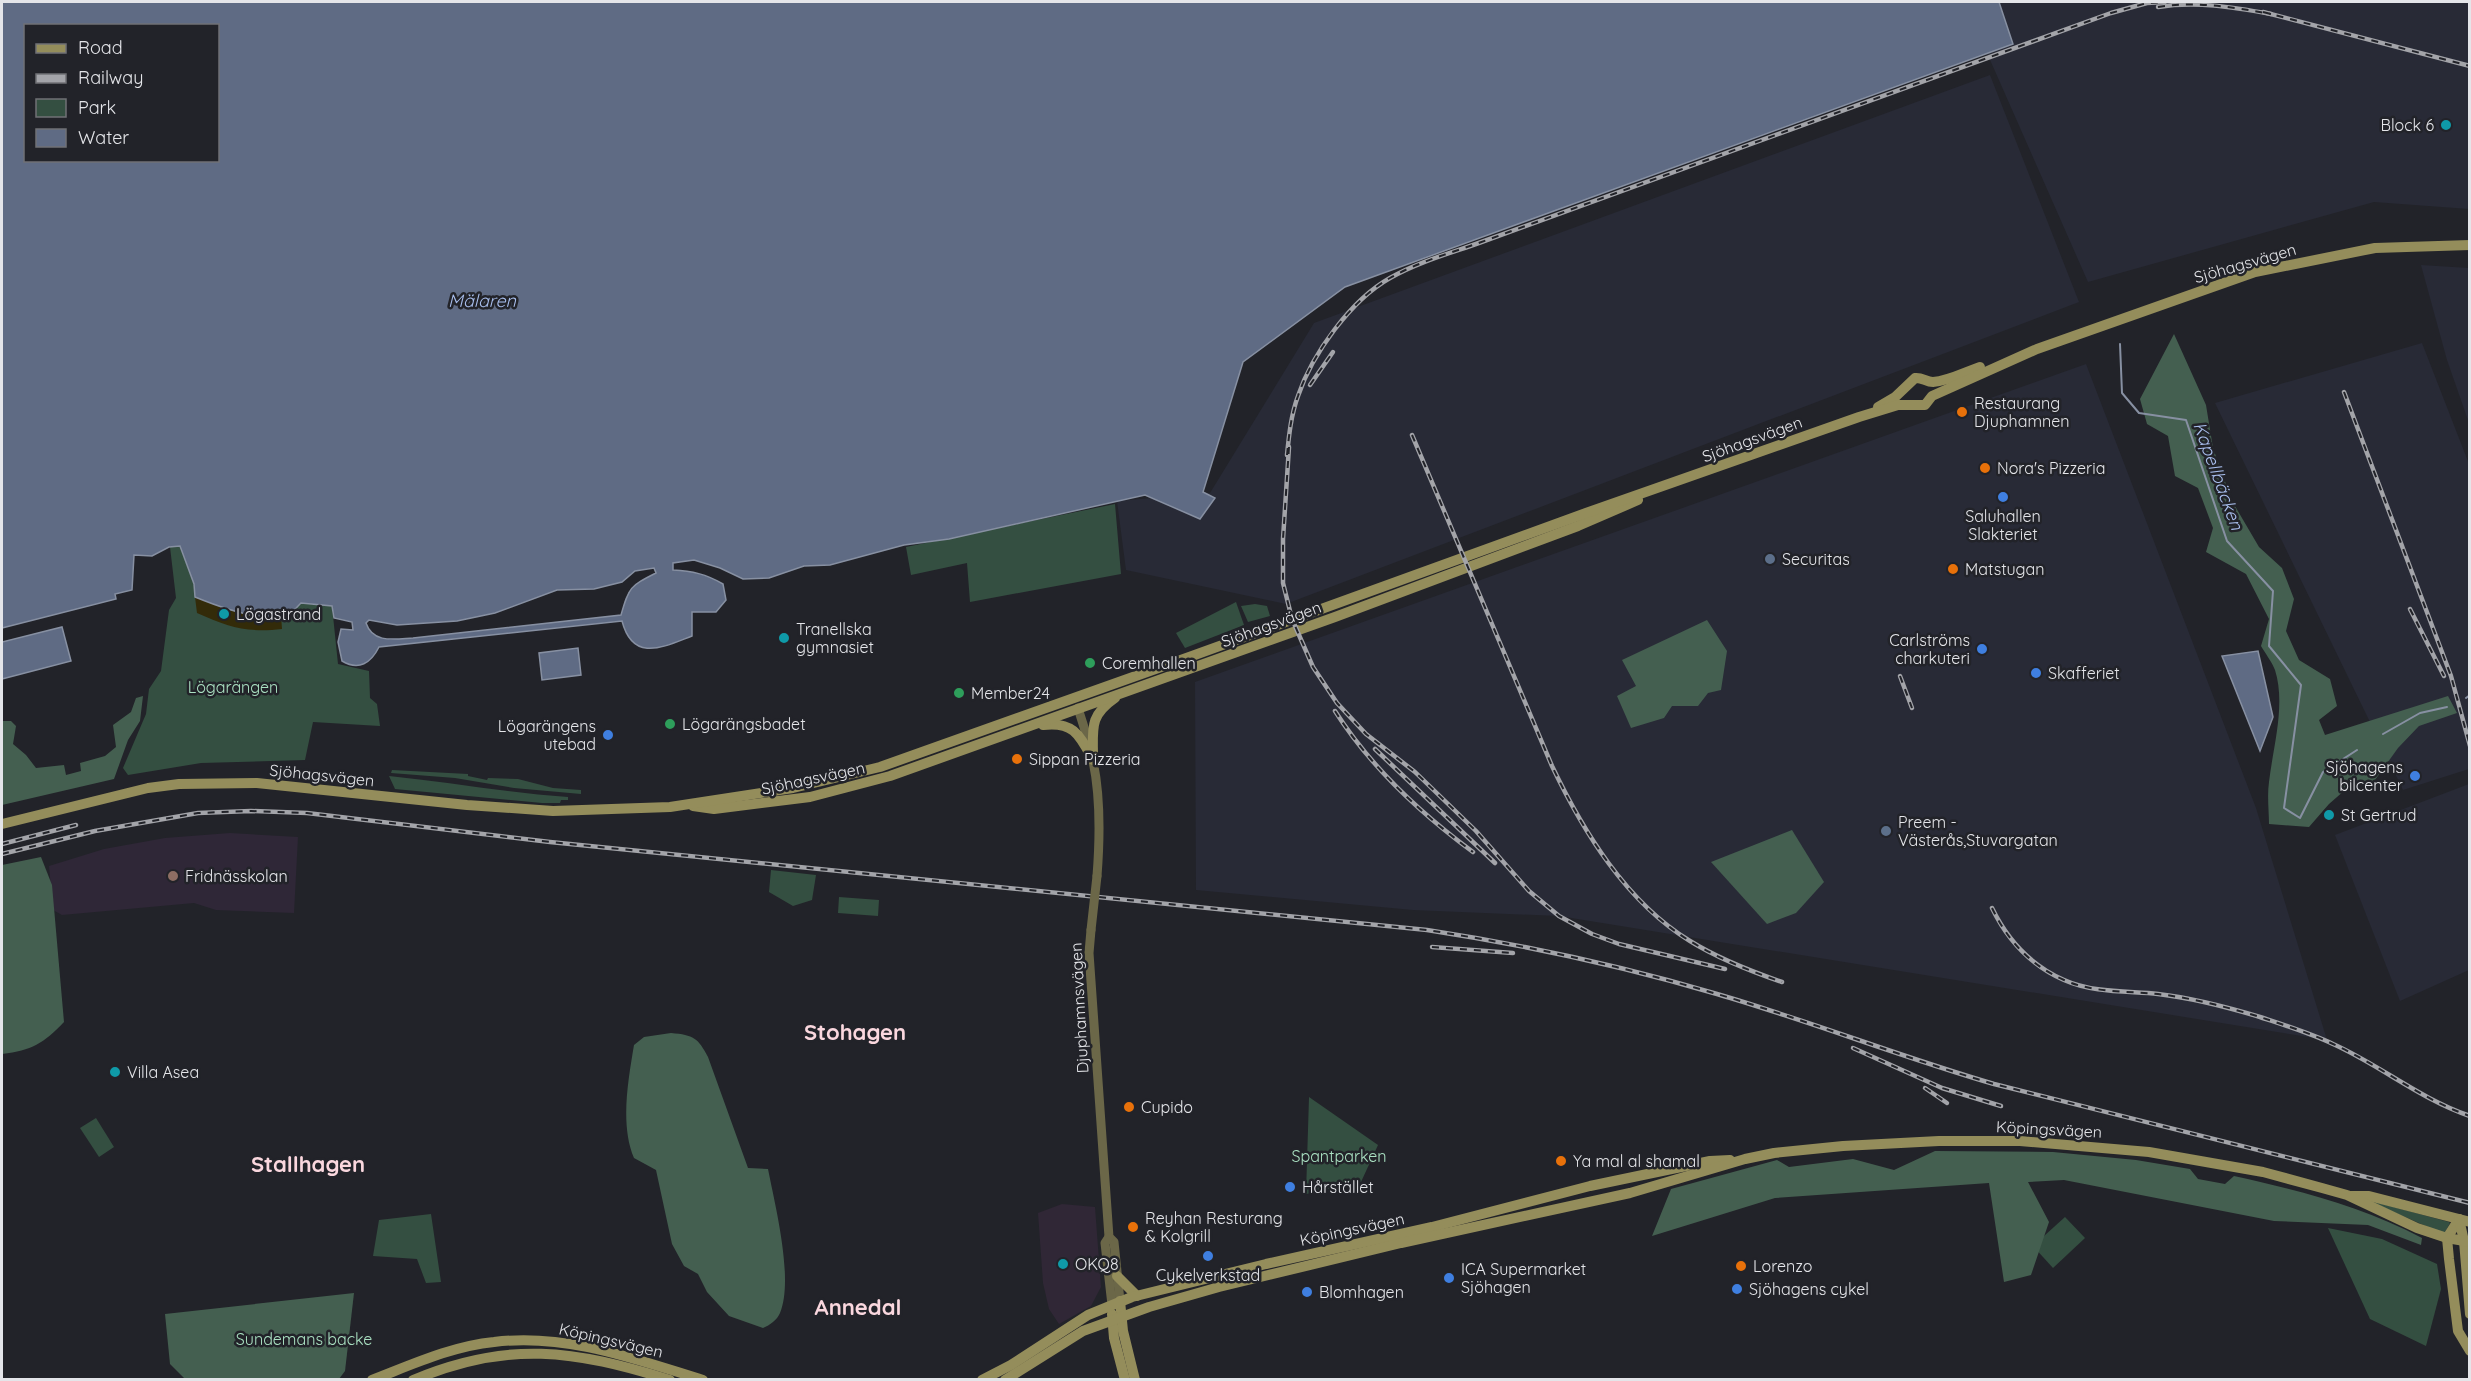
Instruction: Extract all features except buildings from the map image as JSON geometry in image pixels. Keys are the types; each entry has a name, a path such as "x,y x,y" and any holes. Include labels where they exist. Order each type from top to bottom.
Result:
{"main road":[{"name":"Sjöhagsvägen","path":"680,805 714,809 810,798 884,777 1025,727 1076,702 1120,693 1196,668 1575,516 1859,417 1898,405 1925,405 1932,396 2037,350 2255,272 2375,248 2469,245"},
{"name":"Sjöhagsvägen","path":"1859,417 1895,397 1915,378 1923,378 1929,382 1943,380 2026,351 2037,350"},
{"path":"1929,382 1933,389 1932,396"},
{"path":"1905,388 1906,397 1911,404"},
{"name":"Sjöhagsvägen","path":"2,824 148,788 222,782 300,787 467,805 553,811 680,805 793,788 860,772 1081,701 1137,680 1146,672 1333,612"},
{"path":"1192,656 1196,668"},
{"path":"1093,760 1094,722 1098,711 1120,693"},
{"path":"1025,727 1057,723 1071,727 1082,738 1093,760"},
{"path":"836,791 860,772 871,774 911,761 937,759"},
{"name":"Köpingsvägen","path":"982,1380 1011,1365 1088,1315 1116,1310 1141,1310 1268,1275 1401,1243 1638,1191 1745,1159 1774,1153 1939,1141 2031,1141 2175,1156 2263,1172 2347,1196 2417,1228 2447,1238 2467,1241"},
{"name":"Köpingsvägen","path":"1116,1310 1137,1296 1432,1227 1622,1179 1710,1161 1745,1159"},
{"name":"Köpingsvägen","path":"2347,1196 2369,1196 2464,1220"},
{"path":"2464,1220 2447,1238 2458,1331 2468,1346"},
{"path":"2464,1220 2467,1241 2469,1314"},
{"path":"2417,1228 2437,1240 2449,1259"},
{"path":"1118,1276 1137,1296"},
{"path":"1005,1380 1064,1341 1070,1334 1124,1306 1167,1295 1178,1286"},
{"path":"2454,1300 2467,1298"},
{"path":"1116,1310 1135,1380"},
{"path":"1116,1310 1114,1338 1125,1380"},
{"path":"1126,1344 1129,1323 1141,1310"},
{"name":"Köpingsvägen","path":"372,1380 439,1355 471,1347 493,1342 536,1340 590,1347 703,1380"},
{"name":"Köpingsvägen","path":"413,1380 463,1361 500,1354 538,1354 592,1359 670,1380"}],"street":[{"name":"Djuphamnsvägen","path":"1076,702 1093,760 1100,837 1090,958 1109,1237 1105,1243 1116,1310"},
{"name":"Djuphamnsvägen","path":"1109,1237 1114,1242 1118,1276 1116,1310"}],"shaded area":[{"path":"1999,2 2469,2 2469,209 2374,202 2088,282 1987,53 2013,43"},
{"path":"1990,75 2079,302 1286,604 1126,570 1117,501 1210,493 1314,323"},
{"path":"2421,265 2469,268 2469,423 2447,360"},
{"path":"2422,343 2469,464 2469,769 2403,790 2215,403"},
{"path":"2086,364 2256,808 2327,1040 1559,916 1413,910 1196,890 1195,682"},
{"path":"2469,784 2469,970 2400,1001 2335,835"},
{"name":"Fridnässkolan","path":"230,833 298,837 294,913 216,910 194,903 62,915 53,910 49,866 104,849 165,838"},
{"path":"1062,1204 1095,1207 1101,1287 1091,1306 1059,1324 1049,1309 1043,1283 1038,1213"}],"green space":[{"path":"2174,334 2206,405 2213,448 2232,501 2259,547 2282,568 2294,599 2286,631 2299,660 2330,679 2337,706 2319,720 2325,735 2448,696 2457,713 2419,726 2398,748 2370,787 2353,783 2329,804 2309,827 2269,824 2268,787 2278,726 2279,697 2275,670 2261,646 2269,619 2246,574 2206,552 2213,528 2198,488 2175,476 2168,436 2147,424 2140,399"},
{"path":"1115,504 1121,574 970,602 967,563 911,575 906,547"},
{"name":"Lögarängen","path":"180,546 194,585 195,597 269,617 290,614 301,603 332,606 338,664 369,671 370,698 377,704 380,726 313,722 305,760 201,763 128,775 123,768 146,714 149,689 161,671 169,610 176,598 170,547"},
{"path":"1236,602 1244,625 1185,648 1176,633"},
{"path":"1255,604 1267,606 1270,616 1248,622 1241,606"},
{"path":"1707,620 1727,651 1721,690 1708,693 1698,706 1672,706 1664,718 1631,728 1617,696 1636,686 1622,660"},
{"path":"143,696 140,721 128,740 114,779 2,805 2,721 11,721 16,726 13,744 36,768 64,765 66,775 81,771 80,763 105,756 116,747 113,725 131,712 136,698"},
{"path":"392,770 468,774 468,776 487,780 488,778 518,779 553,788 581,790 581,794 514,788 455,778 391,773"},
{"path":"389,776 568,797 568,800 561,800 560,803 542,803 395,789"},
{"path":"1792,830 1824,882 1796,913 1767,924 1711,862"},
{"path":"41,857 52,885 64,1022 50,1036 36,1045 2,1054 2,865"},
{"path":"771,870 816,875 812,900 793,906 769,892"},
{"path":"839,897 879,900 878,916 838,913"},
{"path":"671,1033 690,1036 701,1046 708,1057 748,1168 768,1169 779,1221 785,1281 780,1313 773,1322 763,1328 729,1316 707,1292 698,1274 684,1266 672,1244 656,1170 634,1158 627,1131 626,1103 634,1045 644,1037"},
{"name":"Spantparken","path":"1309,1097 1378,1145 1361,1182 1306,1194"},
{"path":"96,1118 114,1147 99,1157 80,1128"},
{"path":"1935,1151 2053,1152 2136,1160 2190,1169 2198,1179 2225,1184 2234,1176 2353,1208 2422,1238 2421,1245 2368,1225 2274,1221 2064,1180 2028,1182 2049,1222 2031,1275 2004,1282 1989,1183 1775,1198 1652,1236 1671,1189 1777,1160 1789,1167 1853,1159 1894,1170"},
{"path":"2364,1199 2449,1222 2450,1223 2444,1234"},
{"path":"431,1214 441,1282 426,1283 417,1259 373,1256 379,1220"},
{"path":"2065,1217 2085,1238 2053,1268 2033,1246"},
{"path":"2328,1228 2382,1239 2437,1264 2441,1289 2426,1346 2370,1319"},
{"name":"Sundemans backe","path":"354,1293 345,1371 339,1379 185,1379 170,1364 165,1314"}],"sand":[{"name":"Lögastrand","path":"195,597 248,615 281,615 282,629 238,628 218,622 197,613"}],"water":[{"name":"Mälaren","path":"2,2 1999,2 2013,44 1345,287 1243,362 1203,492 1215,498 1200,519 1145,495 949,539 904,545 830,565 804,566 769,578 743,579 720,568 694,560 673,563 673,570 699,574 723,584 726,600 716,612 692,612 692,636 650,648 634,643 627,634 622,621 379,647 364,664 348,664 342,661 338,642 341,629 353,630 352,622 334,618 332,606 301,603 291,613 269,617 243,613 204,601 195,597 194,584 180,546 169,547 152,556 134,555 132,590 115,594 116,599 2,628","holes":["654,568 656,573 632,588 621,615 399,639 379,637 369,630 366,623 369,620 397,625 457,621 495,613 557,590 594,589 622,582 635,571"]},
{"path":"62,627 71,661 2,679 2,642"},
{"path":"578,648 581,675 542,680 539,653"},
{"path":"2258,651 2273,717 2260,751 2222,656"}],"waterway":[{"name":"Kapellbäcken","path":"2120,344 2122,393 2139,413 2186,420 2227,541 2273,591 2269,646 2301,685 2284,808 2300,818 2323,772 2357,750"},
{"path":"2466,698 2470,695"},
{"path":"2383,734 2420,713 2447,707"}],"railway":[{"path":"1287,455 1296,403 1313,363 1347,314 1375,288 1390,278 1432,259 2111,13 2147,3 2165,2"},
{"path":"2158,7 2200,5 2271,14"},
{"path":"2263,12 2470,66"},
{"path":"1310,385 1333,352"},
{"path":"2344,392 2451,676 2470,746"},
{"path":"1412,435 1552,766 1592,840 1626,886 1667,925 1712,953 1782,982"},
{"path":"1289,447 1283,539 1283,583 1292,619 1313,667 1337,703 1366,734 1415,772 1476,831 1529,891 1559,916 1592,934 1619,944 1725,969"},
{"path":"2410,609 2444,676"},
{"path":"1900,676 1912,708"},
{"path":"1335,711 1364,751 1397,788 1473,852"},
{"path":"1375,749 1495,863"},
{"path":"2,854 95,831 198,813 251,811 307,813 550,842 1427,930 1537,949 1645,974 1752,1005 1994,1084 2470,1203"},
{"path":"2,844 76,825"},
{"path":"1992,908 2005,931 2021,951 2041,967 2064,980 2110,991 2158,994 2197,1000 2278,1023 2350,1052 2434,1101 2470,1116"},
{"path":"1432,947 1513,953"},
{"path":"1853,1048 1942,1088 2001,1106"},
{"path":"1925,1088 1947,1103"}],"place":[{"name":"Block 6","path":"2446,125"},
{"name":"Restaurang Djuphamnen","path":"1962,412"},
{"name":"Nora's Pizzeria","path":"1985,468"},
{"name":"Saluhallen Slakteriet","path":"2003,497"},
{"name":"Securitas","path":"1770,559"},
{"name":"Matstugan","path":"1953,569"},
{"name":"Lögastrand","path":"224,614"},
{"name":"Tranellska gymnasiet","path":"784,638"},
{"name":"Carlströms charkuteri","path":"1982,649"},
{"name":"Coremhallen","path":"1090,663"},
{"name":"Skafferiet","path":"2036,673"},
{"name":"Member24","path":"959,693"},
{"name":"Lögarängsbadet","path":"670,724"},
{"name":"Lögarängens utebad","path":"608,735"},
{"name":"Sippan Pizzeria","path":"1017,759"},
{"name":"Sjöhagens bilcenter","path":"2415,776"},
{"name":"St Gertrud","path":"2329,815"},
{"name":"Preem - Västerås,Stuvargatan","path":"1886,831"},
{"name":"Fridnässkolan","path":"173,876"},
{"name":"Villa Asea","path":"115,1072"},
{"name":"Cupido","path":"1129,1107"},
{"name":"Ya mal al shamal","path":"1561,1161"},
{"name":"Hårstället","path":"1290,1187"},
{"name":"Reyhan Resturang & Kolgrill","path":"1133,1227"},
{"name":"Cykelverkstad","path":"1208,1256"},
{"name":"OKQ8","path":"1063,1264"},
{"name":"Lorenzo","path":"1741,1266"},
{"name":"ICA Supermarket Sjöhagen","path":"1449,1278"},
{"name":"Sjöhagens cykel","path":"1737,1289"},
{"name":"Blomhagen","path":"1307,1292"}],"district":[{"name":"Stohagen","path":"855,1032"},
{"name":"Stallhagen","path":"308,1164"},
{"name":"Annedal","path":"858,1307"}]}
